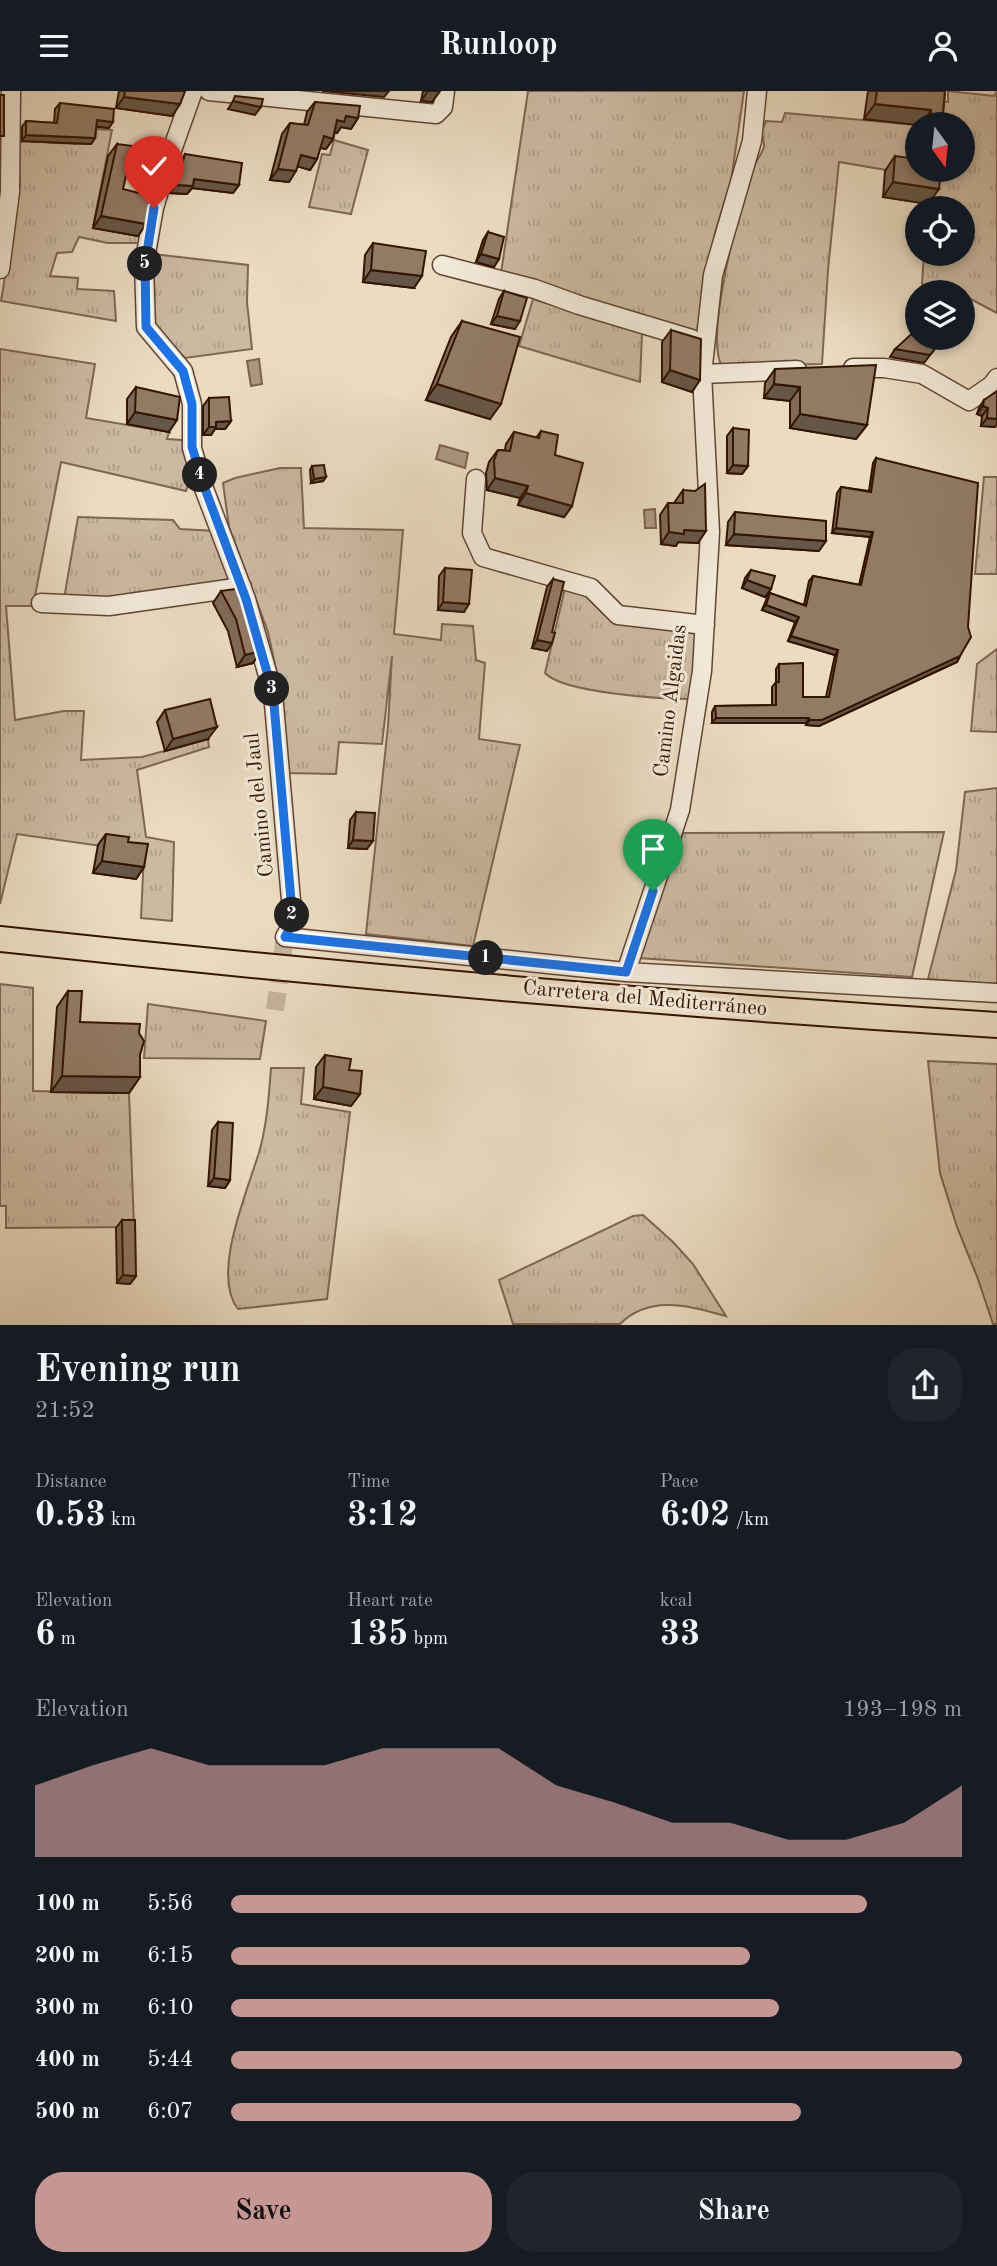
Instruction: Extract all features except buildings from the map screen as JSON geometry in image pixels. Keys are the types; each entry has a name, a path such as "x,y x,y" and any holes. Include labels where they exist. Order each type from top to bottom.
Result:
{"highway":[{"name":"Carretera del Mediterráneo","path":"0,939 275,969 823,1014 997,1025"}],"street":[{"path":"0,269 11,91"},
{"name":"Camino del Jaul","path":"193,91 154,208 145,265 146,327 183,371 192,404 192,447 242,587 273,693 293,923 285,937 626,972"},
{"path":"209,91 436,114 443,107 445,91"},
{"name":"Camino Algaidas","path":"626,972 680,810 702,671 710,532 702,374 713,275 752,141 757,91"},
{"path":"442,265 534,289 706,343"},
{"path":"835,369 884,367 922,374 969,401 992,385 997,378"},
{"path":"702,374 810,369"},
{"path":"476,479 472,533 483,557 591,588 618,615 705,625"},
{"path":"41,603 109,605 242,587"},
{"path":"626,972 997,993"}],"green space":[{"path":"528,91 744,91 731,181 715,233 697,337 501,273"},
{"path":"948,91 994,96 997,91 997,313 975,301 975,280 922,280 923,266 975,266 975,196 929,196 930,182 975,182 975,112 936,112 937,101 948,102"},
{"path":"785,113 905,124 905,173 839,162 822,364 722,366 717,329 720,301 739,212 751,171 764,147 762,130 766,121 782,122"},
{"path":"93,129 112,130 93,227 141,237 141,243 108,243 79,237 72,252 57,253 50,276 78,278 77,289 114,291 116,321 1,301 20,185 17,148 22,141 76,144"},
{"path":"334,140 368,150 351,214 309,207 322,154 330,155"},
{"path":"153,254 248,265 247,302 252,349 185,358 157,329 151,317"},
{"path":"533,299 642,333 640,382 519,346"},
{"path":"0,349 95,364 86,418 169,432 167,439 182,440 194,479 189,482 186,491 61,462 33,606 6,606 15,720 64,711 84,711 81,760 142,757 208,739 209,747 137,770 146,837 174,842 172,921 141,918 144,852 17,834 0,904"},
{"path":"280,468 301,468 304,528 403,530 394,634 441,640 442,624 473,626 476,660 485,663 479,739 520,745 473,946 366,934 388,726 392,656 382,744 339,742 336,774 287,773 278,679 268,632 229,527 223,483"},
{"path":"984,477 997,477 997,574 975,574"},
{"path":"78,517 173,520 180,529 215,531 236,583 112,600 64,599"},
{"path":"566,584 588,592 607,612 694,631 699,641 691,699 591,690 555,680 545,673"},
{"path":"997,649 997,732 971,731 977,664"},
{"path":"997,788 997,984 928,979 956,870 965,792"},
{"path":"944,832 912,977 639,958 683,833"},
{"path":"0,984 33,988 33,1091 129,1093 134,1227 6,1228 6,1206 0,1206"},
{"path":"148,1004 266,1021 260,1059 144,1058"},
{"path":"928,1061 997,1064 997,1324 993,1324 940,1173"},
{"path":"271,1068 304,1068 301,1104 350,1112 327,1299 238,1309 230,1294 230,1253 234,1231 260,1149"},
{"path":"643,1215 693,1264 726,1316 670,1305 644,1309 620,1324 513,1324 499,1280 633,1216"}],"shaded area":[{"path":"259,359 262,384 251,386 247,361"},
{"path":"440,445 468,453 465,468 436,459"},
{"path":"655,509 656,528 645,528 644,510"}],"tunnel":[{"path":"275,1010 285,937"}],"route":[{"path":"154,208 145,265 146,327 183,371 192,404 192,447 246,599 273,693 293,923 285,937 626,972 653,891"}]}
